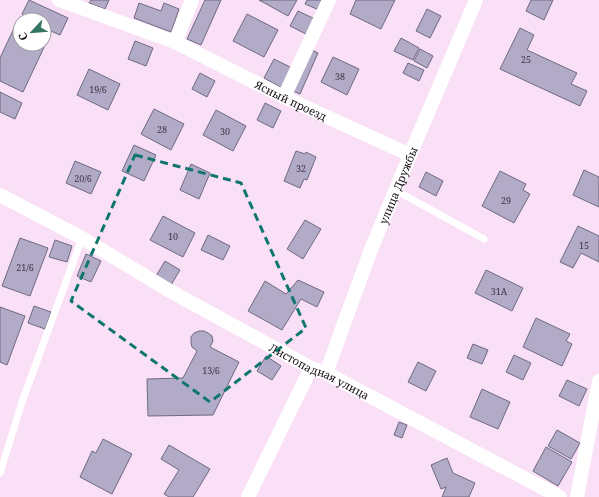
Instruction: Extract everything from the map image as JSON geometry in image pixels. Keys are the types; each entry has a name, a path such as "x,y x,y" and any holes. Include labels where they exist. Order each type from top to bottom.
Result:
{"street":[{"name":"Ясный проезд","path":"59,0 175,42 284,98 410,154"},
{"path":"175,42 192,0"},
{"path":"284,98 329,0"},
{"name":"улица Дружбы","path":"326,373 370,252 476,0"},
{"name":"Листопадная улица","path":"0,195 82,238 170,291 311,368 326,373 560,497"},
{"path":"248,497 311,368"},
{"path":"576,497 599,381"}],"lane":[{"path":"395,190 484,239"},
{"path":"0,473 22,402 82,238"}],"highlighted area":[{"path":"135,155 241,183 306,328 210,402 71,301"}],"building":[{"path":"29,0 68,18 60,35 52,32 52,12 23,12"},
{"path":"91,0 109,0 105,9 89,3"},
{"path":"205,0 221,0 201,45 187,39"},
{"path":"259,0 297,0 288,16"},
{"path":"307,0 323,0 319,10 305,4"},
{"path":"356,0 395,0 381,29 350,14"},
{"path":"531,0 553,0 544,20 526,11"},
{"path":"139,3 161,11 164,3 179,9 171,32 134,18"},
{"path":"427,9 441,16 430,38 416,31"},
{"path":"298,11 315,19 308,35 290,26"},
{"path":"247,14 278,30 264,57 233,41"},
{"path":"520,28 534,35 527,50 577,73 571,84 587,91 580,106 500,69"},
{"path":"12,32 12,52 42,52 23,92 0,81 0,58"},
{"path":"401,38 419,48 413,60 394,51"},
{"path":"135,41 153,48 146,66 128,59"},
{"path":"420,49 433,56 427,68 414,61"},
{"path":"312,50 318,53 300,94 293,91"},
{"path":"333,57 359,69 347,95 321,82"},
{"path":"274,59 292,68 282,88 264,78"},
{"path":"408,63 424,70 419,81 403,73"},
{"path":"89,69 120,84 108,110 77,95"},
{"path":"200,73 215,81 207,97 192,89"},
{"path":"0,92 22,103 15,119 0,112"},
{"path":"265,103 281,111 273,128 257,120"},
{"path":"154,109 184,124 171,150 141,134"},
{"path":"216,110 246,126 233,151 203,135"},
{"path":"134,145 156,155 144,181 122,171"},
{"path":"296,151 305,154 306,152 316,157 307,180 304,179 300,188 284,181"},
{"path":"75,161 101,172 91,194 66,183"},
{"path":"191,164 210,173 199,199 180,190"},
{"path":"584,170 599,177 599,207 573,195"},
{"path":"500,171 526,184 523,190 530,194 514,223 482,206"},
{"path":"426,172 443,181 436,196 419,187"},
{"path":"163,216 195,233 183,257 150,240"},
{"path":"305,220 321,229 303,259 287,249"},
{"path":"578,226 599,236 599,262 581,253 573,268 560,262"},
{"path":"208,235 230,246 223,260 201,250"},
{"path":"20,238 48,248 30,296 2,286"},
{"path":"55,240 72,246 67,262 49,257"},
{"path":"86,254 101,261 91,282 77,276"},
{"path":"165,261 180,270 171,285 156,276"},
{"path":"486,270 523,288 512,311 475,293"},
{"path":"298,280 324,292 317,307 301,299 282,330 248,311 265,281 286,294"},
{"path":"34,306 51,312 45,329 28,323"},
{"path":"0,307 25,316 7,365 0,362"},
{"path":"536,318 570,334 566,341 572,344 562,366 523,347"},
{"path":"204,331 212,336 213,341 210,347 239,362 213,415 148,416 147,379 183,378 197,351 192,347 191,337 194,333"},
{"path":"473,344 488,350 482,364 467,358"},
{"path":"514,355 531,363 523,380 506,372"},
{"path":"266,356 281,366 272,380 257,371"},
{"path":"418,362 436,371 426,391 408,382"},
{"path":"567,380 587,389 579,406 559,396"},
{"path":"482,389 510,402 498,429 470,417"},
{"path":"399,422 407,425 402,438 394,435"},
{"path":"557,430 580,443 571,459 548,446"},
{"path":"103,439 132,454 112,494 80,477 92,451 96,453"},
{"path":"169,445 210,469 193,497 169,497 164,494 179,470 161,459"},
{"path":"546,447 572,462 558,486 533,471"},
{"path":"447,458 453,473 475,483 469,497 442,497 446,487 441,489 431,465"}]}
